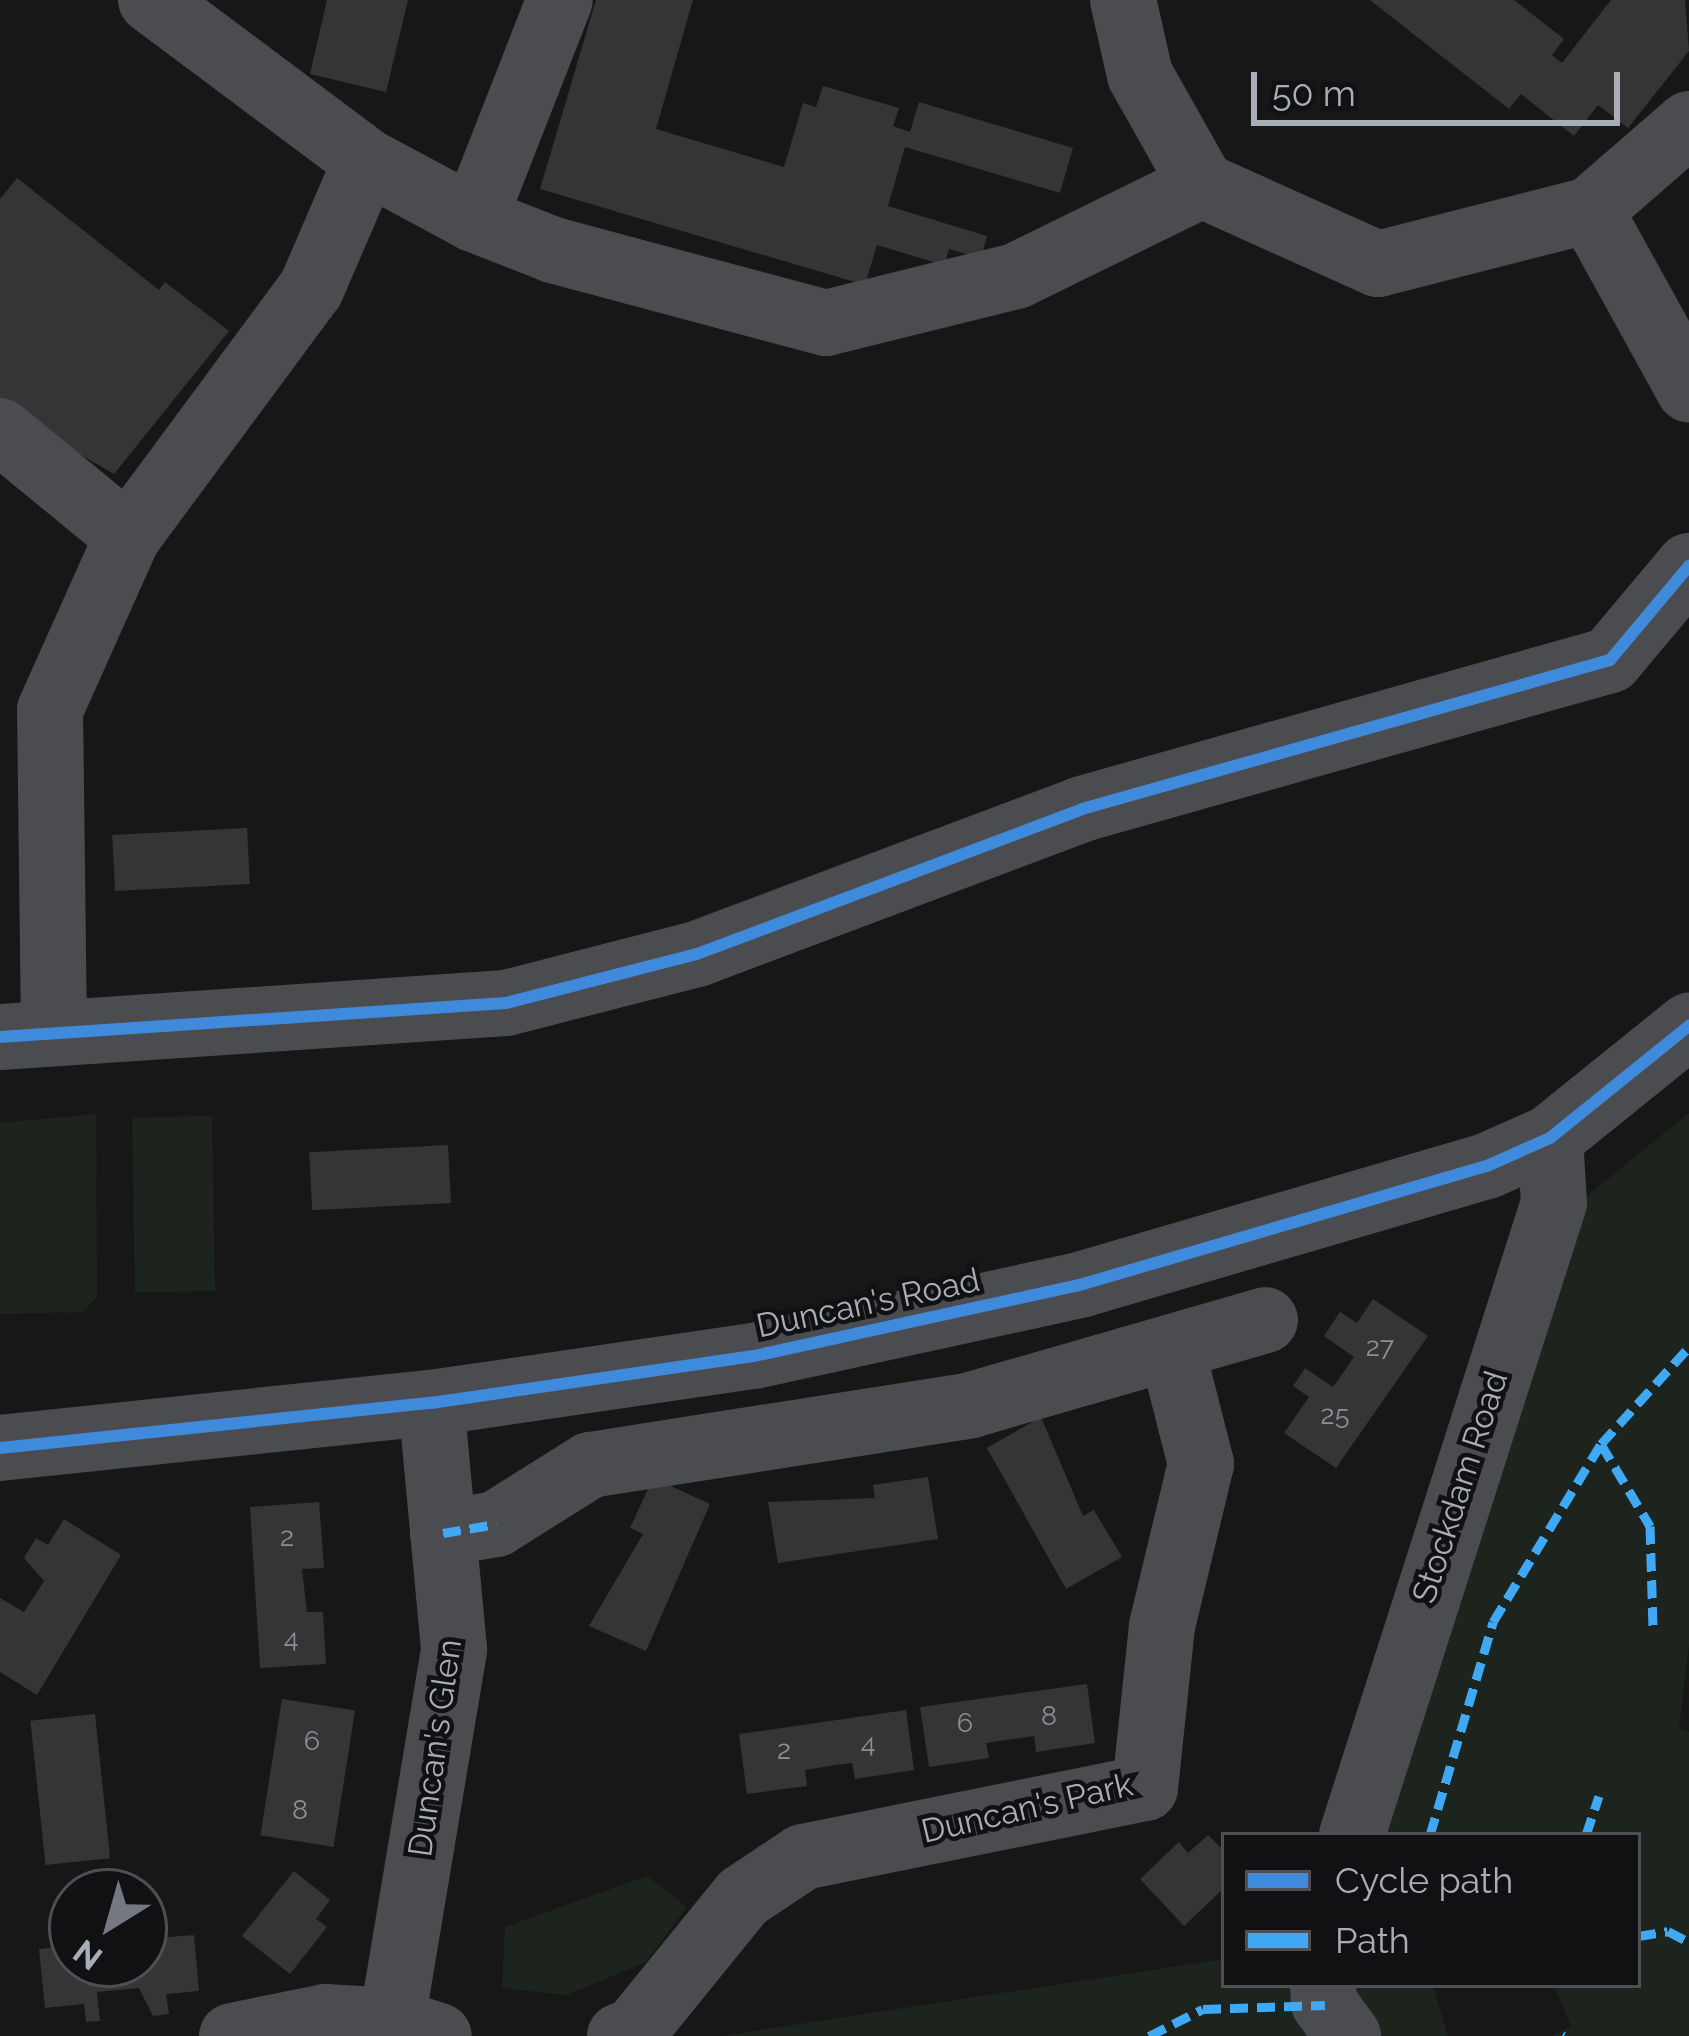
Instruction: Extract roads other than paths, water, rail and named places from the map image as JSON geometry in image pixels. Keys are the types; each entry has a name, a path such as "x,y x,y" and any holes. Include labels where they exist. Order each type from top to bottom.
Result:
{"street":[{"path":"151,0 366,161 474,219 553,250 826,323 1016,276 1202,185"},
{"path":"474,219 560,0"},
{"path":"1124,0 1140,75 1202,185 1378,264 1590,210 1689,124"},
{"path":"1136,0 1167,0"},
{"path":"366,161 311,289 128,536 50,710 27,1035 506,1003 697,954 1082,809 1610,659 1689,566"},
{"path":"1590,210 1689,388"},
{"path":"0,431 128,536"},
{"name":"Duncan's Road","path":"0,1448 431,1403 754,1356 1083,1284 1444,1179 1550,1138 1689,1026"},
{"name":"Stockdam Road","path":"1353,1832 1554,1203 1550,1138"},
{"path":"470,1528 590,1465 971,1405 1264,1320"},
{"name":"Duncan's Park","path":"620,2036 634,2031 743,1898 802,1857 1145,1788 1162,1626 1201,1464 1172,1350"},
{"name":"Duncan's Glen","path":"415,2028 470,1528 431,1403"},
{"path":"1324,1988 1324,2003 1348,2036"},
{"path":"232,2036 325,2017 415,2028"}]}
